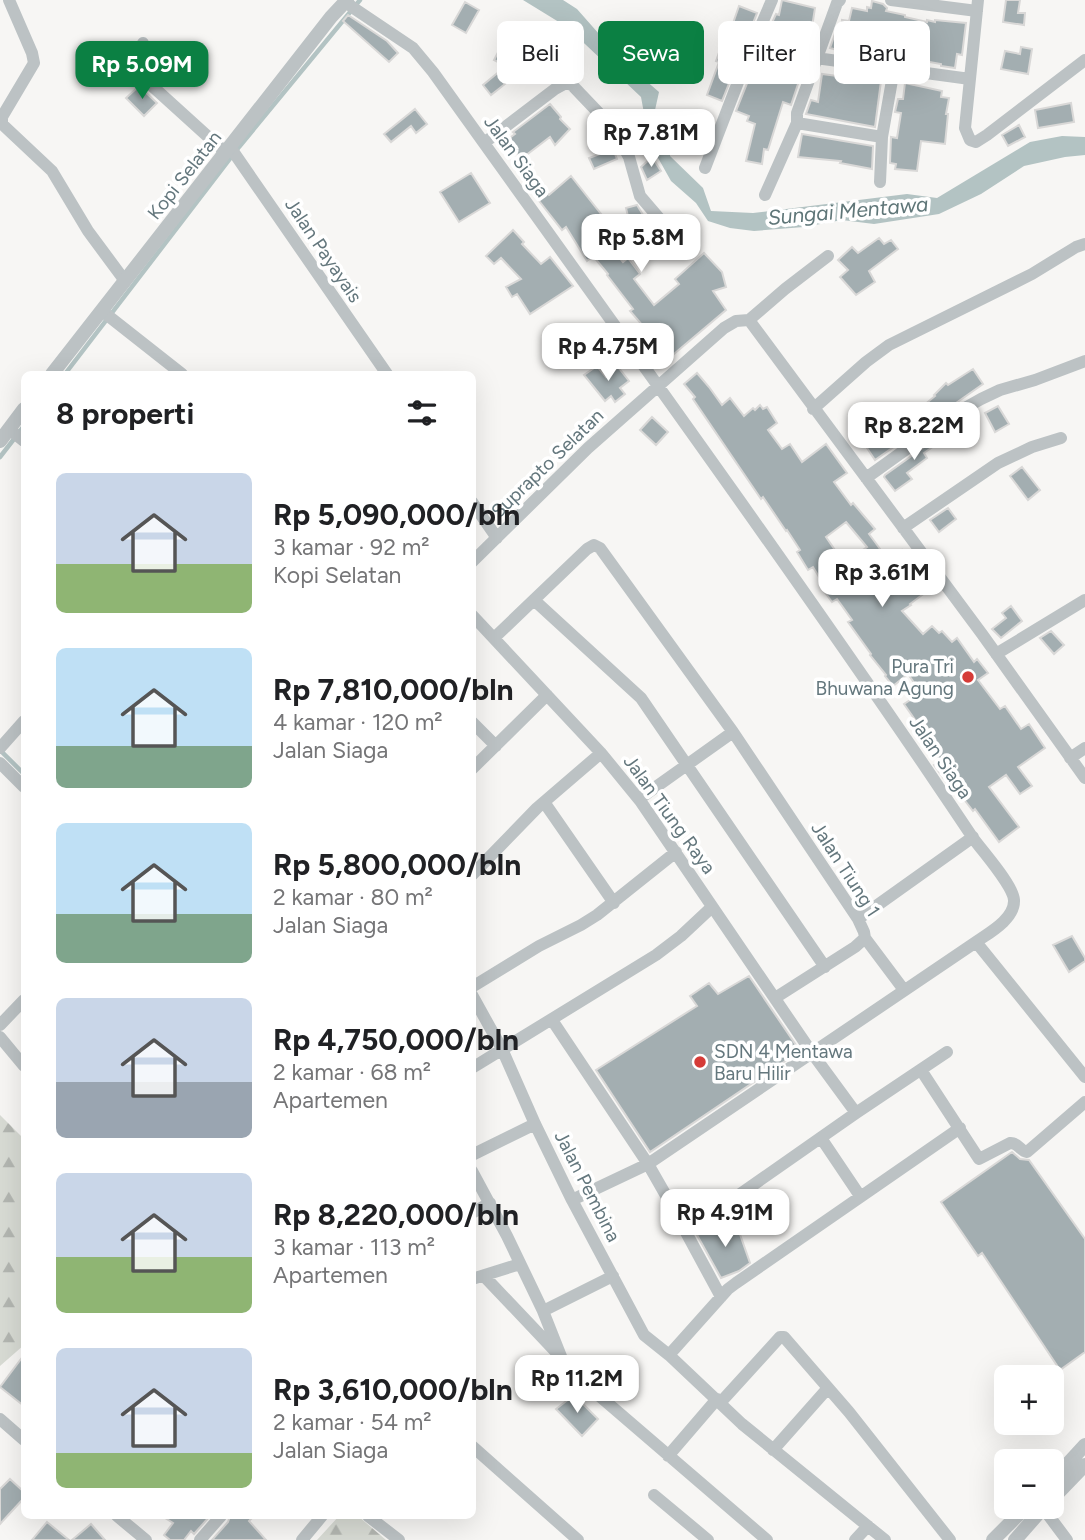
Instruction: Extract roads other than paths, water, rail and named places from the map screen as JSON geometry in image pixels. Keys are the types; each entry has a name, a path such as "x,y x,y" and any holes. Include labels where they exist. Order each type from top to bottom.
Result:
{"street":[{"path":"9,0 34,63 2,117 2,131 52,171 88,231 125,281"},
{"path":"763,21 772,0"},
{"path":"820,47 840,0"},
{"path":"891,0 977,6 965,128 970,140 976,142 1085,60"},
{"name":"Jalan Siaga","path":"351,4 420,55 855,664 1010,888 1014,902 1011,912 1002,923 976,942 648,1164 572,1200"},
{"name":"Kopi Selatan","path":"55,371 105,313 125,281 232,152 331,17 351,4"},
{"name":"Jalan Payayais","path":"143,43 140,75 232,152 383,371"},
{"path":"930,74 970,79"},
{"path":"484,143 555,89 566,83 572,85 613,128 629,157 640,196 676,238"},
{"path":"705,168 737,84"},
{"path":"765,195 797,123 797,113 807,84"},
{"path":"880,182 882,137 891,84"},
{"path":"797,123 882,137"},
{"path":"813,408 889,345 1032,274 1085,244"},
{"name":"Suprapto Selatan","path":"476,558 588,448 724,328 736,321 749,320 828,256"},
{"path":"105,313 178,371"},
{"path":"749,320 1085,778"},
{"path":"866,478 981,398 1085,361"},
{"path":"14,436 21,417"},
{"path":"902,528 998,463 1032,447 1060,438"},
{"path":"476,508 497,538"},
{"name":"Jalan Tiung 1","path":"534,600 587,548 594,545 600,548 733,732 858,919 864,938 855,947 775,998"},
{"path":"494,638 534,600 633,689 689,765 825,967"},
{"path":"996,654 1085,600"},
{"name":"Jalan Tiung Raya","path":"476,619 601,752 639,799 856,1113"},
{"path":"476,765 547,695"},
{"path":"2,746 21,724"},
{"path":"476,726 496,746"},
{"path":"639,799 733,732"},
{"path":"1070,758 1085,748"},
{"path":"476,871 544,802 601,752"},
{"path":"0,763 21,784"},
{"path":"544,802 614,903"},
{"path":"858,919 973,837"},
{"path":"476,985 539,946 581,925 614,903 676,852"},
{"path":"476,1065 663,950 712,907"},
{"path":"864,938 904,990"},
{"path":"976,942 1085,1077"},
{"name":"Jalan Pembina","path":"476,1001 502,1049 572,1200 644,1335 742,1424 885,1540"},
{"path":"0,1025 21,1003"},
{"path":"552,1020 648,1164 721,1297"},
{"path":"0,1037 21,1062"},
{"path":"686,1233 947,1052"},
{"path":"921,1070 979,1159 1010,1143 1027,1152 1085,1102"},
{"path":"476,1153 536,1124"},
{"path":"668,1355 736,1283 960,1128"},
{"path":"821,1139 860,1196"},
{"path":"476,1178 543,1311 564,1364 767,1540"},
{"path":"476,1211 490,1203"},
{"path":"520,1264 478,1278 561,1358"},
{"path":"543,1311 613,1276"},
{"path":"668,1456 782,1336 849,1412 950,1540"},
{"path":"773,1450 828,1388"},
{"path":"0,1419 21,1437"},
{"path":"1064,1467 1085,1445"},
{"path":"476,1450 578,1540"},
{"path":"1064,1486 1085,1465"},
{"path":"654,1495 708,1540"},
{"path":"121,1519 146,1540"},
{"path":"200,1540 218,1519"},
{"path":"302,1540 320,1519"},
{"path":"372,1519 399,1540"},
{"path":"993,1540 1014,1519"},
{"path":"1015,1540 1033,1519"},
{"path":"1055,1519 1067,1540"},
{"path":"855,1540 868,1526"}],"water":[{"name":"Sungai Mentawa","path":"523,0 563,0 577,9 598,33 598,56 584,43 584,21 557,21"},
{"name":"Sungai Mentawa","path":"627,84 650,84 659,92 655,110 669,126 670,156 703,188 711,211 753,213 907,194 937,198 1030,142 1062,136 1085,137 1085,155 1024,166 981,194 939,214 874,224 842,220 804,227 754,231 730,228 708,221 696,203 671,181 657,156 646,124 641,97"}],"waterway":[{"path":"67,371 239,147 360,0"},
{"path":"0,457 21,430"},
{"path":"0,750 21,771"}],"place":[{"name":"Pura Tri Bhuwana Agung","path":"968,677"},
{"name":"SDN 4 Mentawa Baru Hilir","path":"700,1062"}]}
